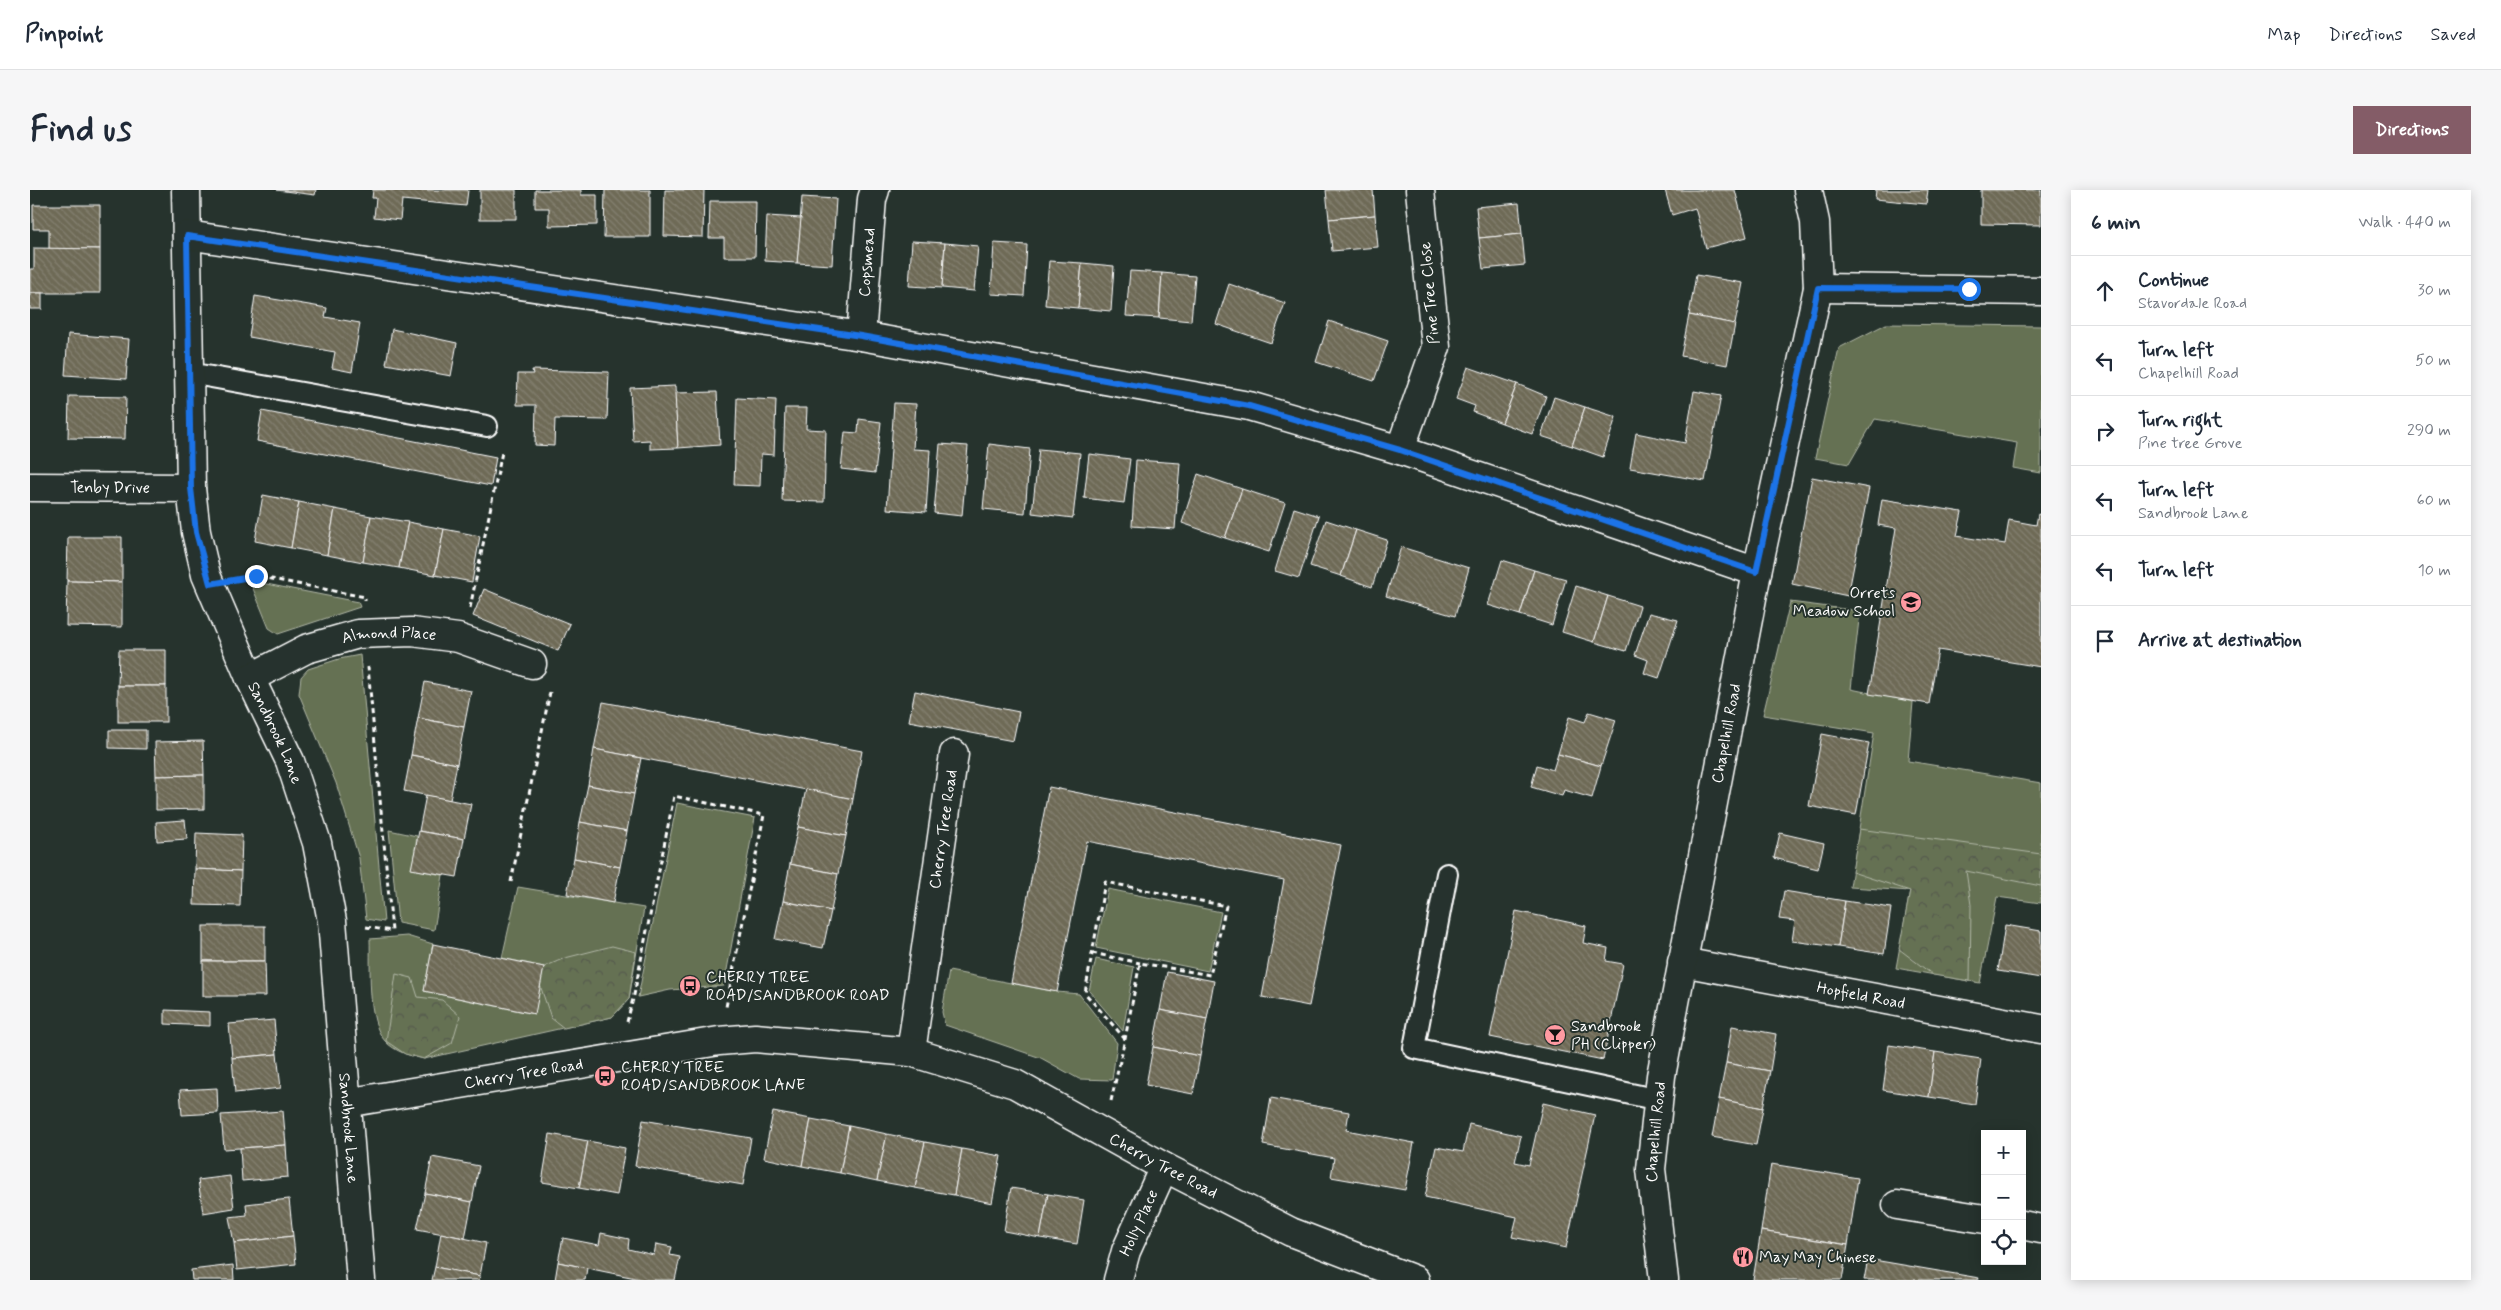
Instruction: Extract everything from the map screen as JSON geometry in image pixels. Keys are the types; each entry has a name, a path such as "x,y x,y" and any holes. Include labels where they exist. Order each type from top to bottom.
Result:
{"street":[{"name":"Sandbrook Lane","path":"186,190 191,488 196,532 210,584 250,678 290,761 317,843 332,921 361,1280"},
{"name":"Copsmead","path":"861,336 872,199 875,190"},
{"name":"Pine Tree Close","path":"1400,450 1436,347 1420,190"},
{"name":"Chapelhill Road","path":"1664,1280 1651,1169 1659,1100 1682,962 1756,572 1818,288 1815,222 1808,190"},
{"path":"187,236 861,336 1249,406 1400,450 1756,572"},
{"path":"1818,288 2041,291"},
{"name":"Tenby Drive","path":"30,487 191,488"},
{"name":"Almond Place","path":"250,678 306,649 365,634 412,632 463,640 532,664"},
{"name":"Cherry Tree Road","path":"911,1052 954,754"},
{"name":"Hopfield Road","path":"1682,962 2041,1029"},
{"name":"Cherry Tree Road","path":"346,1103 719,1041 755,1038 911,1052 1014,1084 1164,1167 1291,1232 1415,1280"},
{"name":"Holly Place","path":"1118,1280 1126,1251 1164,1167"},
{"path":"1897,1205 1981,1218"},
{"path":"2026,1226 2041,1228"}],"lane":[{"path":"189,373 486,426"},
{"path":"1447,874 1414,1048 1659,1100"}],"path":[{"path":"463,640 506,430 486,426"},
{"path":"210,584 256,576 365,597 365,634 392,931 332,921"},
{"path":"511,882 554,672 532,664"},
{"path":"617,1058 634,995 674,796 764,815 719,1041"},
{"path":"1092,953 1210,975 1226,906 1105,882 1092,953 1085,993 1125,1039"},
{"path":"1101,1132 1116,1083 1140,963"}],"green space":[{"path":"1886,324 2041,326 2041,473 2013,468 2017,443 1875,419 1849,464 1815,458 1839,348"},
{"path":"256,582 358,602 360,607 278,634 269,628 252,586"},
{"path":"1790,602 1860,611 1851,689 1913,702 1908,761 2041,783 2041,903 1997,897 1980,983 1896,968 1910,891 1850,887 1874,733 1763,715"},
{"path":"360,655 384,922 366,919 359,858 336,783 299,694 301,677 308,669 339,659"},
{"path":"677,803 755,818 724,986 670,990 638,997"},
{"path":"1859,829 2041,854 2041,886 1966,871 1971,905 1970,981 1933,975 1899,949 1910,891 1852,872"},
{"path":"389,830 417,836 412,869 443,875 434,930 398,923"},
{"path":"518,887 644,908 629,999 612,1017 424,1059 403,1053 389,1045 379,1032 372,1007 370,939 407,936 433,944 424,991 534,1014 544,967 502,958"},
{"path":"1108,889 1221,912 1208,971 1096,948"},
{"path":"612,946 636,952 629,999 612,1017 564,1028 551,1018 540,985 544,967 565,958"},
{"path":"1096,959 1134,967 1123,1031 1089,991"},
{"path":"949,971 1057,992 1079,994 1117,1043 1112,1080 1079,1079 1041,1058 945,1025 942,1012"},
{"path":"396,974 412,978 418,997 442,1000 460,1016 452,1043 424,1059 405,1054 386,1041"}],"building":[{"path":"277,190 316,190 315,195"},
{"path":"373,190 468,190 466,206 402,200 400,220 374,217 376,198 372,198"},
{"path":"480,190 516,190 516,219 480,219"},
{"path":"535,190 581,190 581,195 597,195 597,225 549,226 549,208 535,208"},
{"path":"605,190 650,190 650,237 604,237"},
{"path":"665,190 704,190 703,237 664,236"},
{"path":"1326,190 1373,190 1375,215 1329,219"},
{"path":"1665,190 1735,190 1747,237 1706,248 1695,208 1672,215"},
{"path":"1876,190 1928,190 1926,204 1875,199"},
{"path":"1981,190 2041,190 2041,225 1981,224"},
{"path":"802,197 836,199 832,265 797,263"},
{"path":"710,201 756,201 755,257 724,257 724,238 709,238"},
{"path":"1519,203 1522,234 1479,238 1476,207"},
{"path":"33,205 100,205 100,249 49,249 49,229 33,229"},
{"path":"1375,215 1378,247 1332,251 1329,219"},
{"path":"767,216 801,218 797,263 765,261"},
{"path":"1522,234 1525,265 1483,269 1479,238"},
{"path":"912,241 945,243 942,288 909,286"},
{"path":"945,243 978,246 974,291 942,288"},
{"path":"994,243 1027,245 1024,296 991,294"},
{"path":"34,248 100,249 100,293 30,293 30,269 34,269"},
{"path":"1049,261 1082,263 1078,308 1045,305"},
{"path":"1082,263 1114,266 1111,311 1078,308"},
{"path":"1130,271 1162,273 1159,318 1126,316"},
{"path":"1162,273 1195,276 1191,321 1159,318"},
{"path":"1696,275 1743,283 1735,324 1689,315"},
{"path":"1229,284 1285,303 1271,343 1216,324"},
{"path":"30,293 42,293 42,309 30,309"},
{"path":"255,296 327,308 325,317 360,323 352,372 332,368 335,352 249,337"},
{"path":"1689,315 1735,324 1727,365 1681,356"},
{"path":"1329,321 1388,341 1374,381 1316,362"},
{"path":"392,329 457,343 451,376 386,364"},
{"path":"68,334 129,339 126,379 65,375"},
{"path":"1468,367 1517,384 1502,423 1473,412 1475,406 1456,399"},
{"path":"532,370 609,372 607,420 555,419 554,446 535,445 536,405 517,405 518,374 533,374"},
{"path":"1517,384 1546,396 1532,434 1502,423"},
{"path":"675,386 678,448 650,449 650,440 633,441 630,388"},
{"path":"1694,391 1721,396 1705,481 1630,468 1636,433 1685,443"},
{"path":"717,392 720,445 678,448 675,393"},
{"path":"69,396 126,397 125,439 68,438"},
{"path":"1554,397 1585,407 1572,446 1541,436"},
{"path":"737,398 776,400 774,455 761,454 760,486 734,485"},
{"path":"894,403 916,404 913,449 930,450 926,512 887,509"},
{"path":"1585,407 1616,417 1603,457 1572,446"},
{"path":"785,408 807,408 806,429 826,430 824,502 782,501"},
{"path":"262,411 496,457 491,486 257,441"},
{"path":"859,419 881,422 875,473 841,469 845,432 858,433"},
{"path":"940,444 968,446 962,516 934,513"},
{"path":"989,444 1030,449 1025,513 983,509"},
{"path":"1039,449 1080,453 1073,518 1032,513"},
{"path":"1089,454 1130,459 1124,503 1084,498"},
{"path":"1136,460 1180,463 1175,529 1132,526"},
{"path":"1198,474 1242,489 1225,538 1182,523"},
{"path":"1812,477 1869,488 1848,596 1792,584"},
{"path":"1242,489 1285,503 1269,552 1225,538"},
{"path":"263,495 299,502 291,548 255,541"},
{"path":"1882,499 1962,512 1957,536 2005,544 2009,520 2036,525 2038,514 2041,515 2041,667 1938,650 1929,704 1869,694 1896,528 1878,525"},
{"path":"299,502 335,509 327,555 291,548"},
{"path":"1294,508 1319,516 1299,578 1275,571"},
{"path":"335,509 371,516 363,562 327,555"},
{"path":"371,516 408,522 399,568 363,562"},
{"path":"1326,520 1356,530 1341,576 1310,566"},
{"path":"408,522 444,529 435,575 399,568"},
{"path":"444,529 480,536 472,582 435,575"},
{"path":"1356,530 1387,540 1372,587 1341,576"},
{"path":"68,537 122,537 122,582 67,581"},
{"path":"1401,547 1469,568 1455,616 1386,596"},
{"path":"1502,560 1534,570 1520,615 1488,605"},
{"path":"1534,570 1566,579 1552,625 1520,615"},
{"path":"67,581 122,582 122,627 66,626"},
{"path":"1576,586 1608,596 1594,642 1562,632"},
{"path":"484,589 570,624 558,651 473,616"},
{"path":"1608,596 1640,606 1626,651 1594,642"},
{"path":"1649,613 1678,620 1659,678 1644,673 1648,660 1635,655"},
{"path":"119,650 166,650 166,686 118,686"},
{"path":"425,682 471,691 464,727 418,718"},
{"path":"118,686 166,686 166,722 118,722"},
{"path":"915,691 1019,712 1013,741 909,721"},
{"path":"603,702 862,751 853,799 594,749"},
{"path":"1589,712 1616,720 1601,766 1558,754 1569,717 1585,722"},
{"path":"418,718 464,727 457,764 411,755"},
{"path":"109,730 146,730 146,749 109,748"},
{"path":"1822,734 1869,743 1856,815 1809,806"},
{"path":"203,741 204,775 156,776 155,742"},
{"path":"594,749 641,758 634,794 588,785"},
{"path":"1558,754 1601,766 1592,798 1564,790 1562,796 1531,787 1537,765 1553,770"},
{"path":"411,755 457,764 450,800 404,791"},
{"path":"204,775 204,809 156,810 156,776"},
{"path":"588,785 634,794 627,831 580,822"},
{"path":"1049,787 1341,845 1309,1006 1262,997 1284,880 1087,841 1057,992 1011,983"},
{"path":"806,789 853,799 846,836 798,827"},
{"path":"426,795 471,804 464,839 419,831"},
{"path":"185,820 187,839 157,841 156,822"},
{"path":"580,822 627,831 620,867 574,858"},
{"path":"798,827 846,836 838,874 790,864"},
{"path":"419,831 464,839 457,877 411,869"},
{"path":"196,833 242,835 241,871 195,869"},
{"path":"1780,833 1824,843 1818,869 1774,858"},
{"path":"574,858 620,867 613,903 567,894"},
{"path":"790,864 838,874 831,911 783,901"},
{"path":"195,869 241,871 240,906 194,905"},
{"path":"1784,891 1845,901 1838,947 1792,941 1795,921 1779,919"},
{"path":"783,901 831,911 823,948 775,939"},
{"path":"1845,901 1891,908 1884,954 1838,947"},
{"path":"1516,911 1586,926 1583,943 1608,948 1606,961 1623,964 1603,1060 1490,1037"},
{"path":"2005,925 2041,931 2041,978 1998,971"},
{"path":"203,926 265,926 265,961 203,961"},
{"path":"433,944 544,967 535,1014 424,991"},
{"path":"203,961 265,961 266,996 203,996"},
{"path":"1167,972 1214,981 1207,1019 1160,1010"},
{"path":"165,1010 210,1012 210,1026 165,1024"},
{"path":"1160,1010 1207,1019 1200,1056 1153,1047"},
{"path":"274,1020 277,1054 232,1058 229,1024"},
{"path":"1732,1026 1776,1034 1770,1071 1726,1063"},
{"path":"1889,1045 1935,1052 1929,1097 1883,1090"},
{"path":"1153,1047 1200,1056 1193,1094 1146,1085"},
{"path":"1935,1052 1981,1059 1975,1104 1929,1097"},
{"path":"277,1054 281,1088 235,1093 232,1058"},
{"path":"1726,1063 1770,1071 1763,1108 1719,1099"},
{"path":"217,1088 218,1113 182,1115 180,1090"},
{"path":"1271,1098 1349,1112 1346,1130 1414,1143 1405,1190 1331,1177 1334,1158 1263,1145"},
{"path":"1719,1099 1763,1108 1756,1145 1712,1137"},
{"path":"1543,1103 1595,1115 1566,1248 1512,1237 1517,1217 1425,1197 1436,1147 1463,1152 1469,1124 1521,1136 1515,1162 1529,1165"},
{"path":"283,1111 286,1145 224,1149 221,1115"},
{"path":"773,1112 811,1119 802,1166 764,1158"},
{"path":"811,1119 849,1126 840,1173 802,1166"},
{"path":"643,1120 751,1138 743,1185 635,1166"},
{"path":"849,1126 887,1134 877,1181 840,1173"},
{"path":"550,1134 588,1141 579,1188 542,1182"},
{"path":"887,1134 925,1142 915,1188 877,1181"},
{"path":"588,1141 625,1148 617,1195 579,1188"},
{"path":"925,1142 962,1149 954,1195 915,1188"},
{"path":"286,1145 288,1177 242,1181 240,1148"},
{"path":"962,1149 1001,1156 992,1203 954,1195"},
{"path":"432,1157 479,1166 472,1202 425,1193"},
{"path":"1771,1164 1858,1178 1848,1245 1761,1231"},
{"path":"230,1176 234,1208 203,1213 198,1180"},
{"path":"1011,1188 1048,1194 1040,1238 1004,1231"},
{"path":"425,1193 472,1202 465,1238 417,1229"},
{"path":"1048,1194 1084,1200 1077,1244 1040,1238"},
{"path":"289,1199 293,1236 234,1243 229,1217 247,1215 246,1204"},
{"path":"1761,1231 1848,1245 1842,1280 1753,1280"},
{"path":"441,1233 486,1243 480,1276 435,1267"},
{"path":"601,1233 629,1239 628,1249 654,1255 656,1244 672,1247 670,1255 680,1257 675,1280 645,1280 558,1262 563,1238 599,1245"},
{"path":"293,1236 296,1264 237,1270 234,1243"},
{"path":"1868,1259 1979,1278 1978,1280 1864,1280"},
{"path":"558,1262 587,1268 585,1280 555,1280"},
{"path":"233,1265 234,1280 192,1280 191,1270"},
{"path":"435,1267 480,1276 479,1280 432,1280"}],"place":[{"name":"Orrets Meadow School","path":"1911,602"},
{"name":"CHERRY TREE ROAD/SANDBROOK ROAD","path":"690,986"},
{"name":"Sandbrook PH (Clipper)","path":"1555,1035"},
{"name":"CHERRY TREE ROAD/SANDBROOK LANE","path":"605,1076"},
{"name":"May May Chinese","path":"1743,1257"}],"route":[{"path":"256,576 210,584 206,575 196,532 191,488 187,236 861,336 1249,406 1400,450 1756,572 1818,288 1969,289"}]}
